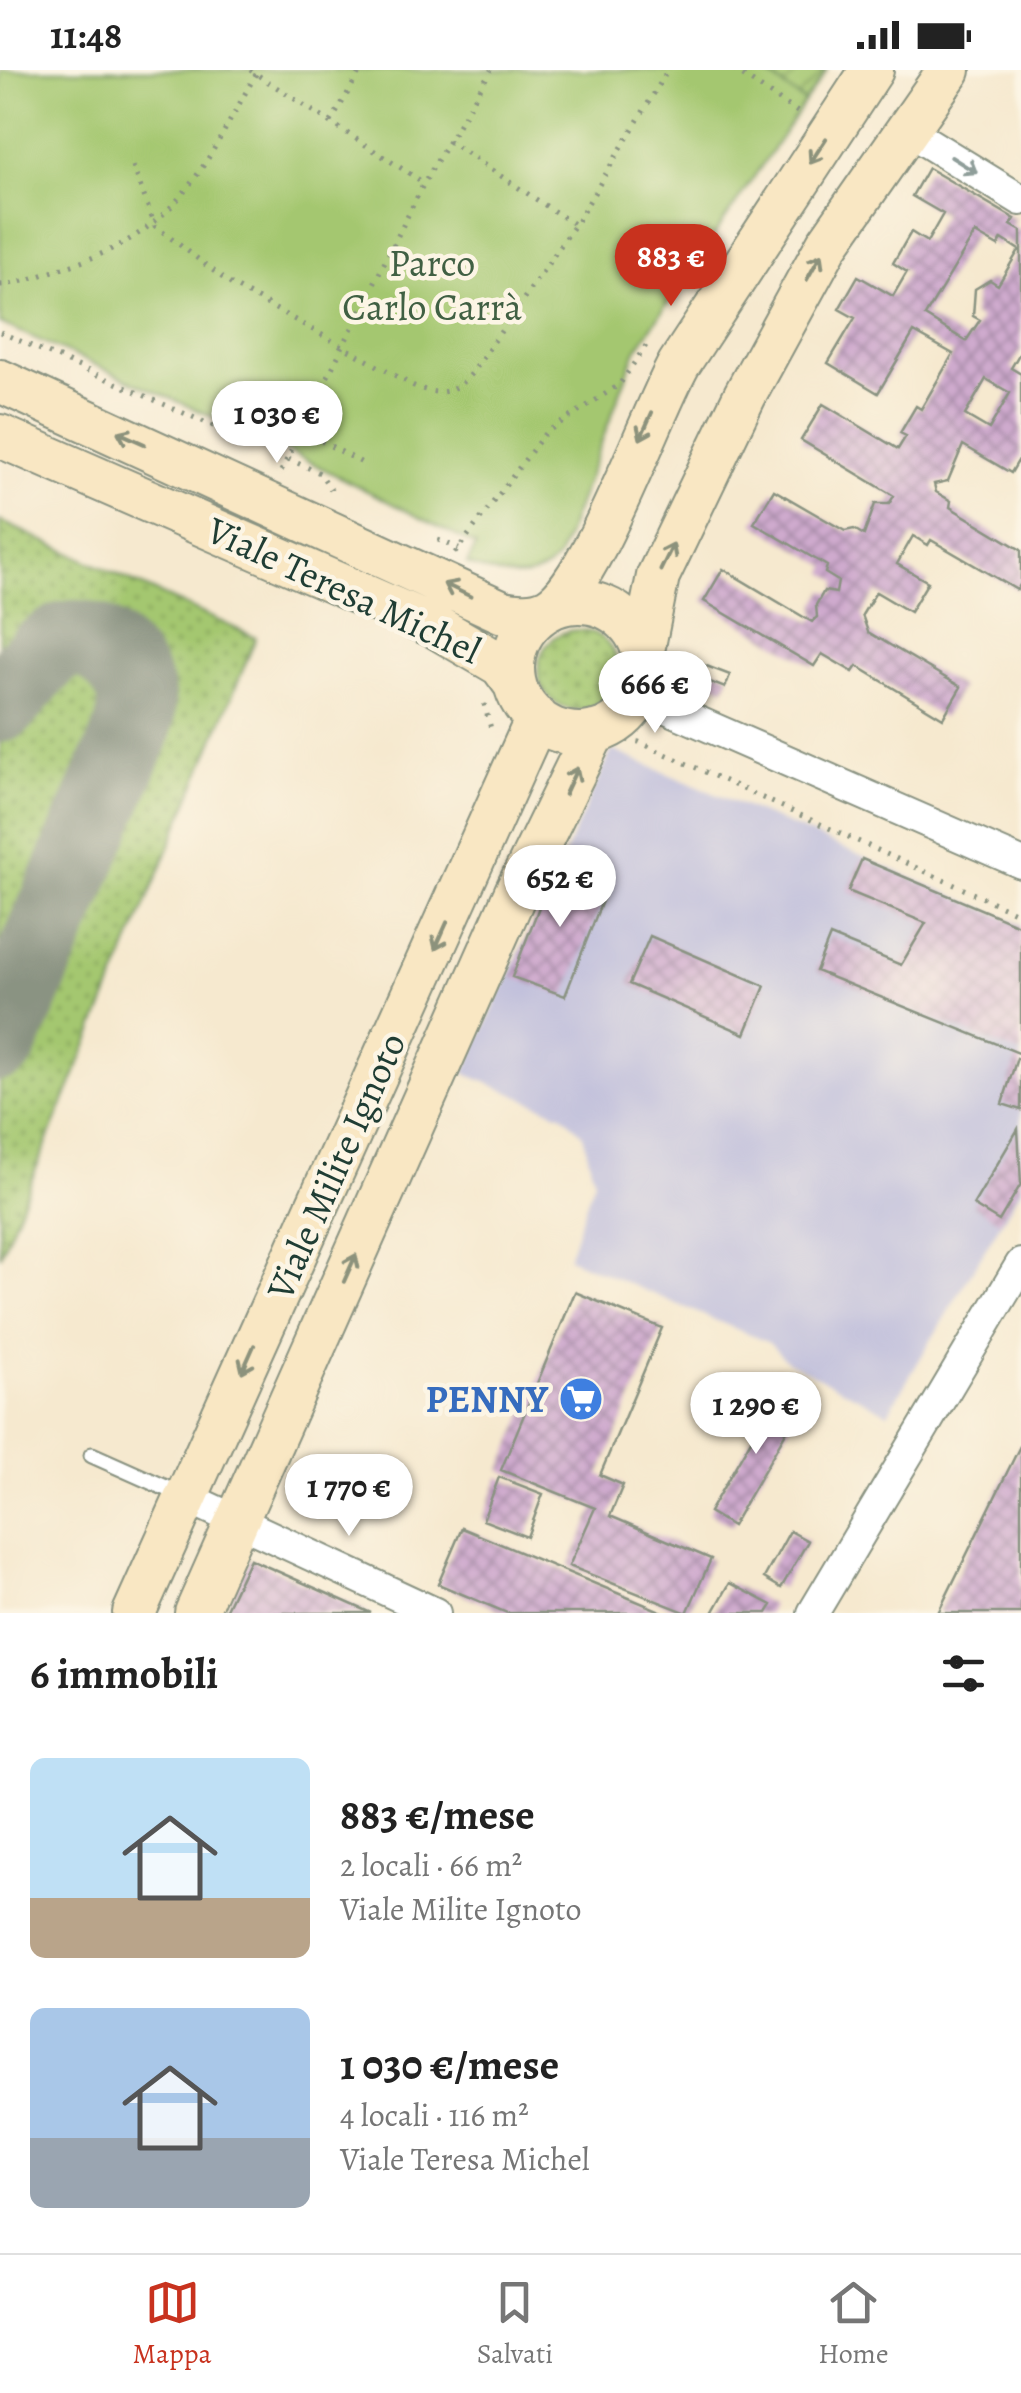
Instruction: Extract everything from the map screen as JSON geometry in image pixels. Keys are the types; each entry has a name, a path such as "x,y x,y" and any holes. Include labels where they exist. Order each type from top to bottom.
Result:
{"main road":[{"path":"872,70 679,364 656,405 586,564 569,590 531,622 518,640 513,662 526,701 561,731 604,737 623,717 642,671 658,576 745,395 827,244 949,70"},
{"name":"Viale Teresa Michel","path":"0,381 503,612 523,614 549,609"},
{"name":"Viale Teresa Michel","path":"0,436 436,627 501,665 526,701"},
{"path":"549,609 575,602 609,609 630,626 642,671"},
{"name":"Viale Milite Ignoto","path":"134,1613 526,701"},
{"name":"Viale Milite Ignoto","path":"196,1613 516,892 604,737"}],"street":[{"path":"908,130 1021,200"},
{"path":"642,671 662,706 1021,863"},
{"path":"813,1613 1021,1264"},
{"path":"186,1497 435,1613"}],"lane":[{"path":"92,1454 186,1497"}],"path":[{"path":"331,122 361,70"},
{"path":"265,500 303,431 424,183 490,70"},
{"path":"133,166 156,226 232,285 422,390 453,391 472,373 575,225 668,70"},
{"path":"734,70 829,133"},
{"path":"0,285 72,265 156,226 206,163 253,72 424,183"},
{"path":"448,141 575,225"},
{"path":"0,332 320,473 343,506"},
{"path":"450,563 546,433 619,384 652,337"},
{"path":"303,431 364,464"},
{"path":"426,536 458,548"},
{"path":"604,737 639,742 1021,915"}],"shaded area":[{"path":"612,750 1021,924 1021,1189 888,1413 787,1361 769,1343 568,1258 594,1180 583,1135 565,1116 464,1073"}],"green space":[{"name":"Parco Carlo Carrà","path":"0,70 762,70 805,102 636,350 558,558 537,573 515,577 467,564 476,546 272,443 0,323"},
{"path":"762,70 827,70 805,102"},
{"path":"0,521 256,638 0,1256"},
{"path":"570,630 586,630 607,641 618,670 607,699 586,710 570,710 556,704 544,692 538,678 538,662 544,648 556,636"}],"building":[{"path":"928,168 1015,219 1011,225 1021,231 1021,351 1011,368 1021,374 1021,456 1011,473 963,445 948,481 934,484 936,492 951,501 950,507 1021,550 1021,583 1017,590 931,540 928,545 913,536 897,564 928,582 910,612 876,592 862,615 868,632 961,687 943,718 857,666 853,672 822,654 814,666 704,601 723,569 812,622 824,591 836,593 838,581 825,573 827,566 754,523 774,490 845,531 854,529 864,535 875,504 889,504 894,496 801,440 823,404 898,449 906,436 900,433 916,406 921,409 953,354 914,332 878,393 828,363 855,318 839,309 858,276 893,296 907,272 893,263 911,232 927,242 943,214 912,196","holes":["975,233 998,246 1002,239 1019,250 998,285 990,280 975,289 973,316 980,320 966,341 925,316","986,379 1010,393 989,429 965,415"]},
{"path":"696,662 730,675 725,688 692,675"},
{"path":"862,859 1021,926 1021,1054 816,971 830,936 901,965 926,923 848,891"},
{"path":"556,863 609,883 565,996 512,977"},
{"path":"650,936 765,986 745,1034 629,984"},
{"path":"1017,1058 1021,1060 1021,1110 1002,1104"},
{"path":"1018,1129 1021,1184 999,1221 973,1205"},
{"name":"PENNY","path":"575,1292 662,1328 600,1475 623,1485 610,1516 711,1559 687,1613 569,1566 595,1508 501,1470"},
{"path":"781,1388 804,1401 732,1526 709,1512"},
{"path":"1021,1444 1021,1613 938,1613"},
{"path":"499,1477 543,1494 527,1537 483,1520"},
{"path":"462,1528 665,1613 507,1613 438,1584"},
{"path":"790,1531 808,1541 781,1588 764,1578"},
{"path":"250,1559 371,1613 224,1613"},
{"path":"730,1583 772,1605 767,1613 713,1613"}],"taxiway":[{"path":"0,704 44,655 73,639 97,644 119,661 133,684 137,705 131,734 0,1042"}],"place":[{"name":"PENNY","path":"581,1399"}]}
